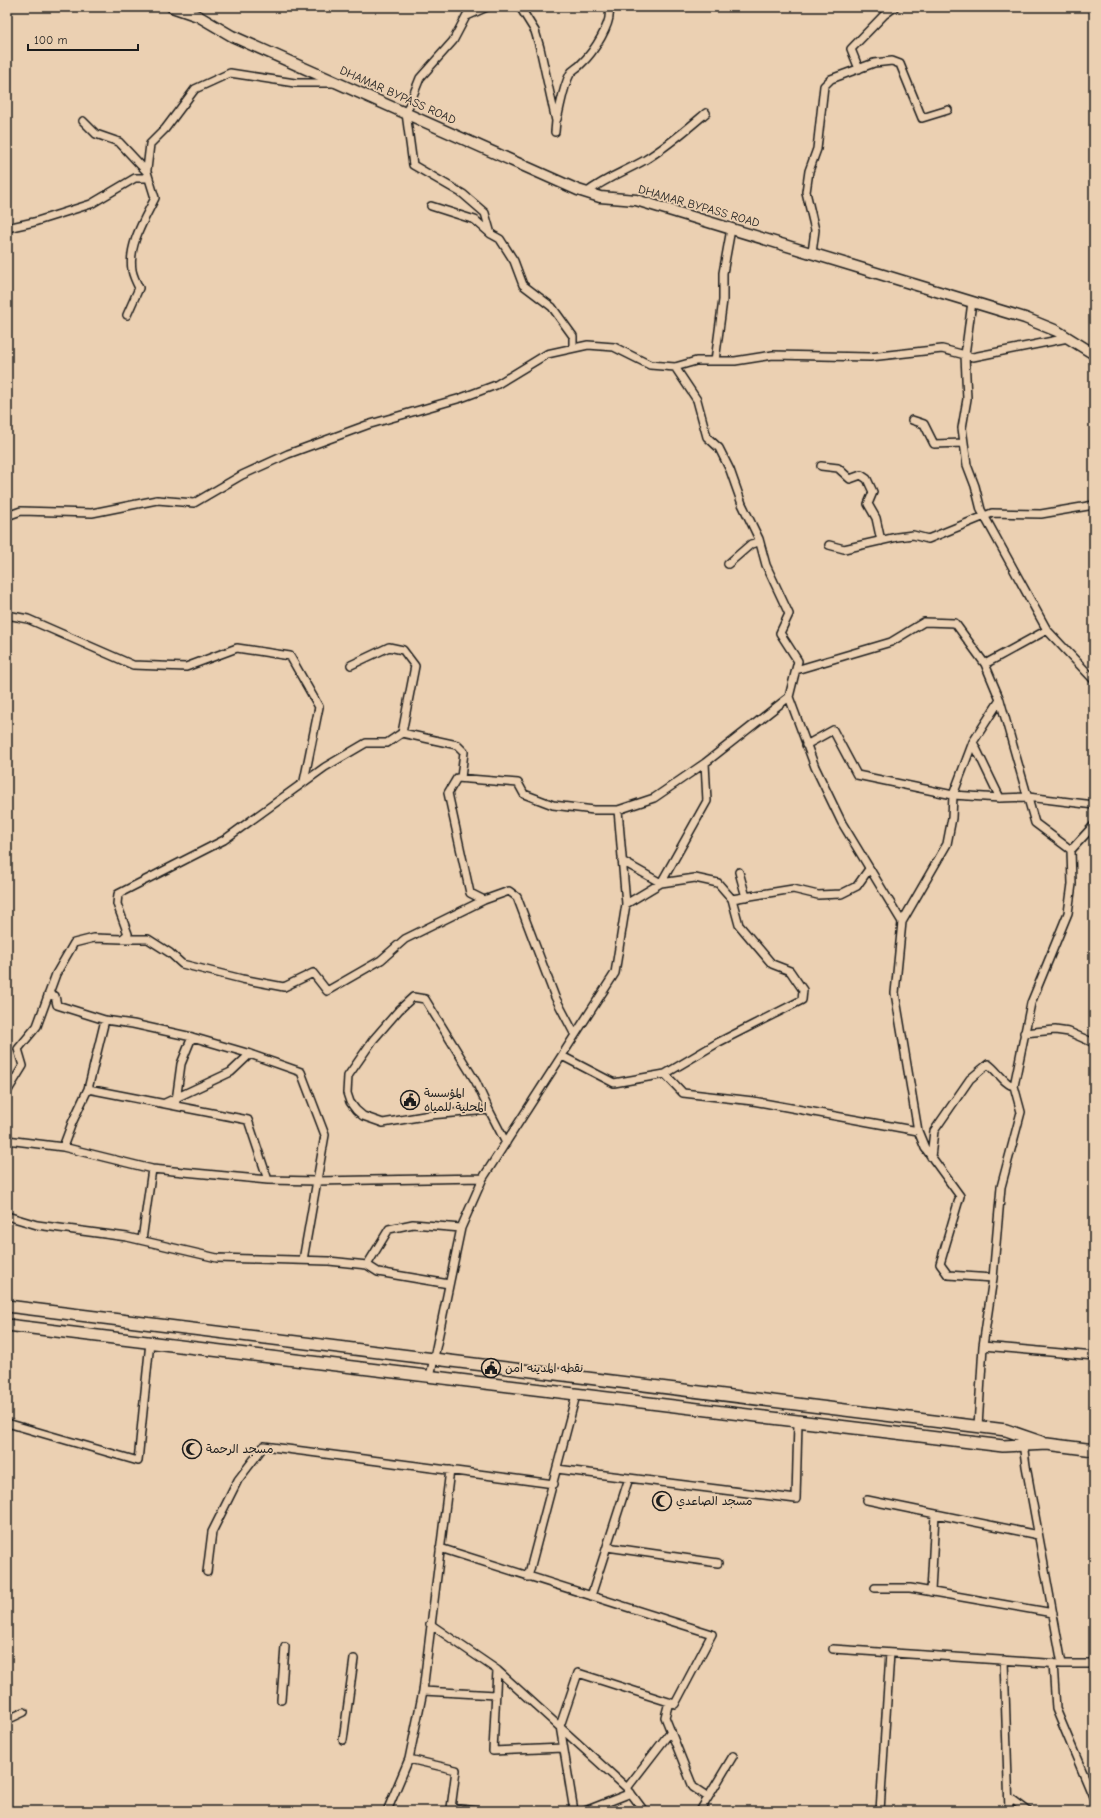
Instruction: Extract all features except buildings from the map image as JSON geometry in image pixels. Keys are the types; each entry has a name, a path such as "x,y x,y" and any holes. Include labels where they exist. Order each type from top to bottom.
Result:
{"main road":[{"name":"DHAMAR BYPASS ROAD","path":"172,7 198,16 232,36 586,193 600,198 636,200 1025,318 1057,331 1094,354"},
{"path":"7,1306 978,1426 1006,1430 1023,1441"},
{"path":"74,1333 81,1316"},
{"path":"7,1325 1003,1446 1023,1441 1094,1450"},
{"path":"177,1346 182,1327"},
{"path":"522,1388 525,1370"}],"street":[{"path":"471,7 453,41 420,78 406,113 413,165 462,194 485,213 491,234"},
{"path":"467,16 487,7"},
{"path":"520,7 535,31 556,121"},
{"path":"555,132 556,121 566,81 572,72 581,65 598,42 610,16 608,7"},
{"path":"859,69 852,49 884,15 895,7"},
{"path":"812,253 815,230 806,192 809,171 817,149 824,86 831,79 874,63 892,61 900,64 922,118 948,110"},
{"path":"7,228 34,222 91,204 135,178 146,178 150,144 165,129 195,89 230,73 295,83 338,83"},
{"path":"586,193 601,182 644,161 676,140 706,114"},
{"path":"83,121 96,134 119,142 147,172 155,198 140,230 132,252 132,271 139,288 127,315"},
{"path":"431,206 475,220 491,234 500,239 514,261 523,285 552,307 573,336 573,348"},
{"path":"716,361 723,300 723,272 731,229"},
{"path":"972,302 965,355 967,399 962,428 967,465 975,486 981,510 1047,630 1094,680"},
{"path":"7,516 21,511 92,513 157,500 194,503 242,475 288,454 367,425 461,398 496,385 547,354 588,345 614,347 650,365 676,367 696,361 735,361 773,355 870,357 942,349 973,357 1068,338"},
{"path":"676,367 697,400 707,437 719,448 759,542 766,565 789,614 780,633 798,662 789,697 806,745 842,823 902,922"},
{"path":"912,420 924,424 934,444 964,443"},
{"path":"821,466 838,468 850,479 861,475 867,479 872,492 869,500 869,507 876,518 881,541"},
{"path":"828,545 844,549 913,536 928,539 992,513 1041,514 1094,506"},
{"path":"728,564 751,544 759,542"},
{"path":"7,615 28,620 133,664 186,667 237,648 290,656 320,707 304,781"},
{"path":"796,670 891,642 924,622 955,623 985,664 1000,700 1035,823 1071,850"},
{"path":"985,664 1047,630"},
{"path":"122,939 128,934 117,904 118,894 224,840 304,781 366,743 387,743 402,733 415,666 403,650 389,647 351,665"},
{"path":"484,900 470,893 448,793 457,778 518,783 524,794 553,805 594,810 618,810 654,798 705,763 789,697"},
{"path":"993,1278 948,1276 940,1264 960,1196 925,1148 918,1131 895,993 902,922 947,844 952,818 953,795 973,742 1000,700"},
{"path":"806,745 833,730 857,775 953,795 1000,798 1028,797 1094,805"},
{"path":"402,733 457,745 464,752 461,778"},
{"path":"973,742 1000,798"},
{"path":"661,883 707,801 705,763"},
{"path":"430,1377 461,1228 483,1178 615,973 626,904 618,810"},
{"path":"978,1426 983,1346 993,1278 1001,1187 1021,1112 1014,1086 1024,1033 1031,1003 1068,913 1072,884 1071,850 1094,825"},
{"path":"622,861 661,883"},
{"path":"732,899 793,889 818,895 841,894 857,886 869,869"},
{"path":"739,872 746,897"},
{"path":"562,1056 614,1083 665,1074 719,1042 802,1000 803,990 790,971 772,964 739,925 732,899 718,883 695,878 661,883 626,904"},
{"path":"7,1092 23,1066 18,1049 37,1026 56,974 74,943 94,938 148,939 170,953 182,964 242,979 284,987 313,973 327,991 381,960 405,939 484,900 509,891 517,897 555,997 575,1035"},
{"path":"48,995 55,996 57,1005 104,1020 133,1024 192,1038 250,1054 301,1072 325,1136 303,1260"},
{"path":"489,1110 430,1115 383,1123 374,1121 363,1116 350,1102 347,1093 348,1076 373,1040 399,1010 413,997 425,999 476,1082 506,1143"},
{"path":"63,1147 72,1123 88,1089 104,1020"},
{"path":"1024,1033 1055,1030 1069,1032 1094,1043"},
{"path":"178,1106 176,1098 182,1064 192,1038"},
{"path":"165,1103 232,1072 250,1054"},
{"path":"931,1157 934,1132 970,1079 988,1064 996,1070 1007,1083 1014,1086"},
{"path":"665,1074 683,1093 753,1101 918,1131"},
{"path":"88,1089 248,1120 268,1180"},
{"path":"7,1140 63,1147 152,1169 268,1180 316,1181 483,1178"},
{"path":"142,1240 152,1169"},
{"path":"7,1216 37,1225 128,1237 216,1258 303,1260 367,1265 378,1272 449,1284"},
{"path":"367,1265 389,1229 413,1224 461,1228"},
{"path":"7,1423 138,1461 150,1342"},
{"path":"983,1346 1094,1356"},
{"path":"528,1577 554,1484 576,1395"},
{"path":"557,1469 796,1499 798,1422"},
{"path":"1023,1441 1038,1535 1062,1664"},
{"path":"207,1572 212,1532 238,1480 264,1446 554,1484"},
{"path":"387,1811 409,1759 423,1691 450,1470"},
{"path":"591,1596 629,1478"},
{"path":"867,1500 1038,1535"},
{"path":"931,1592 935,1514"},
{"path":"607,1547 718,1563"},
{"path":"440,1548 712,1634 675,1704 578,1673 560,1726 574,1811"},
{"path":"875,1588 910,1588 1053,1613"},
{"path":"430,1624 497,1670 560,1726 629,1791 644,1811"},
{"path":"281,1700 285,1647"},
{"path":"834,1650 1062,1664 1094,1664"},
{"path":"880,1811 890,1653"},
{"path":"343,1740 354,1659"},
{"path":"1004,1660 1009,1811"},
{"path":"1053,1663 1056,1709 1094,1799"},
{"path":"497,1670 493,1751 563,1748"},
{"path":"423,1691 496,1695"},
{"path":"669,1702 665,1717 670,1731 693,1787 708,1797"},
{"path":"7,1720 24,1712"},
{"path":"585,1811 629,1791 670,1731"},
{"path":"700,1811 733,1756"},
{"path":"409,1759 456,1770 451,1808 478,1811"},
{"path":"1009,1797 1028,1811"}],"place":[{"name":"المؤسسة المحلية للمياه","path":"410,1100"},
{"name":"نقطه المدينه امن","path":"491,1368"},
{"name":"مسجد الرحمة","path":"192,1449"},
{"name":"مسجد الصاعدي","path":"662,1501"}]}
